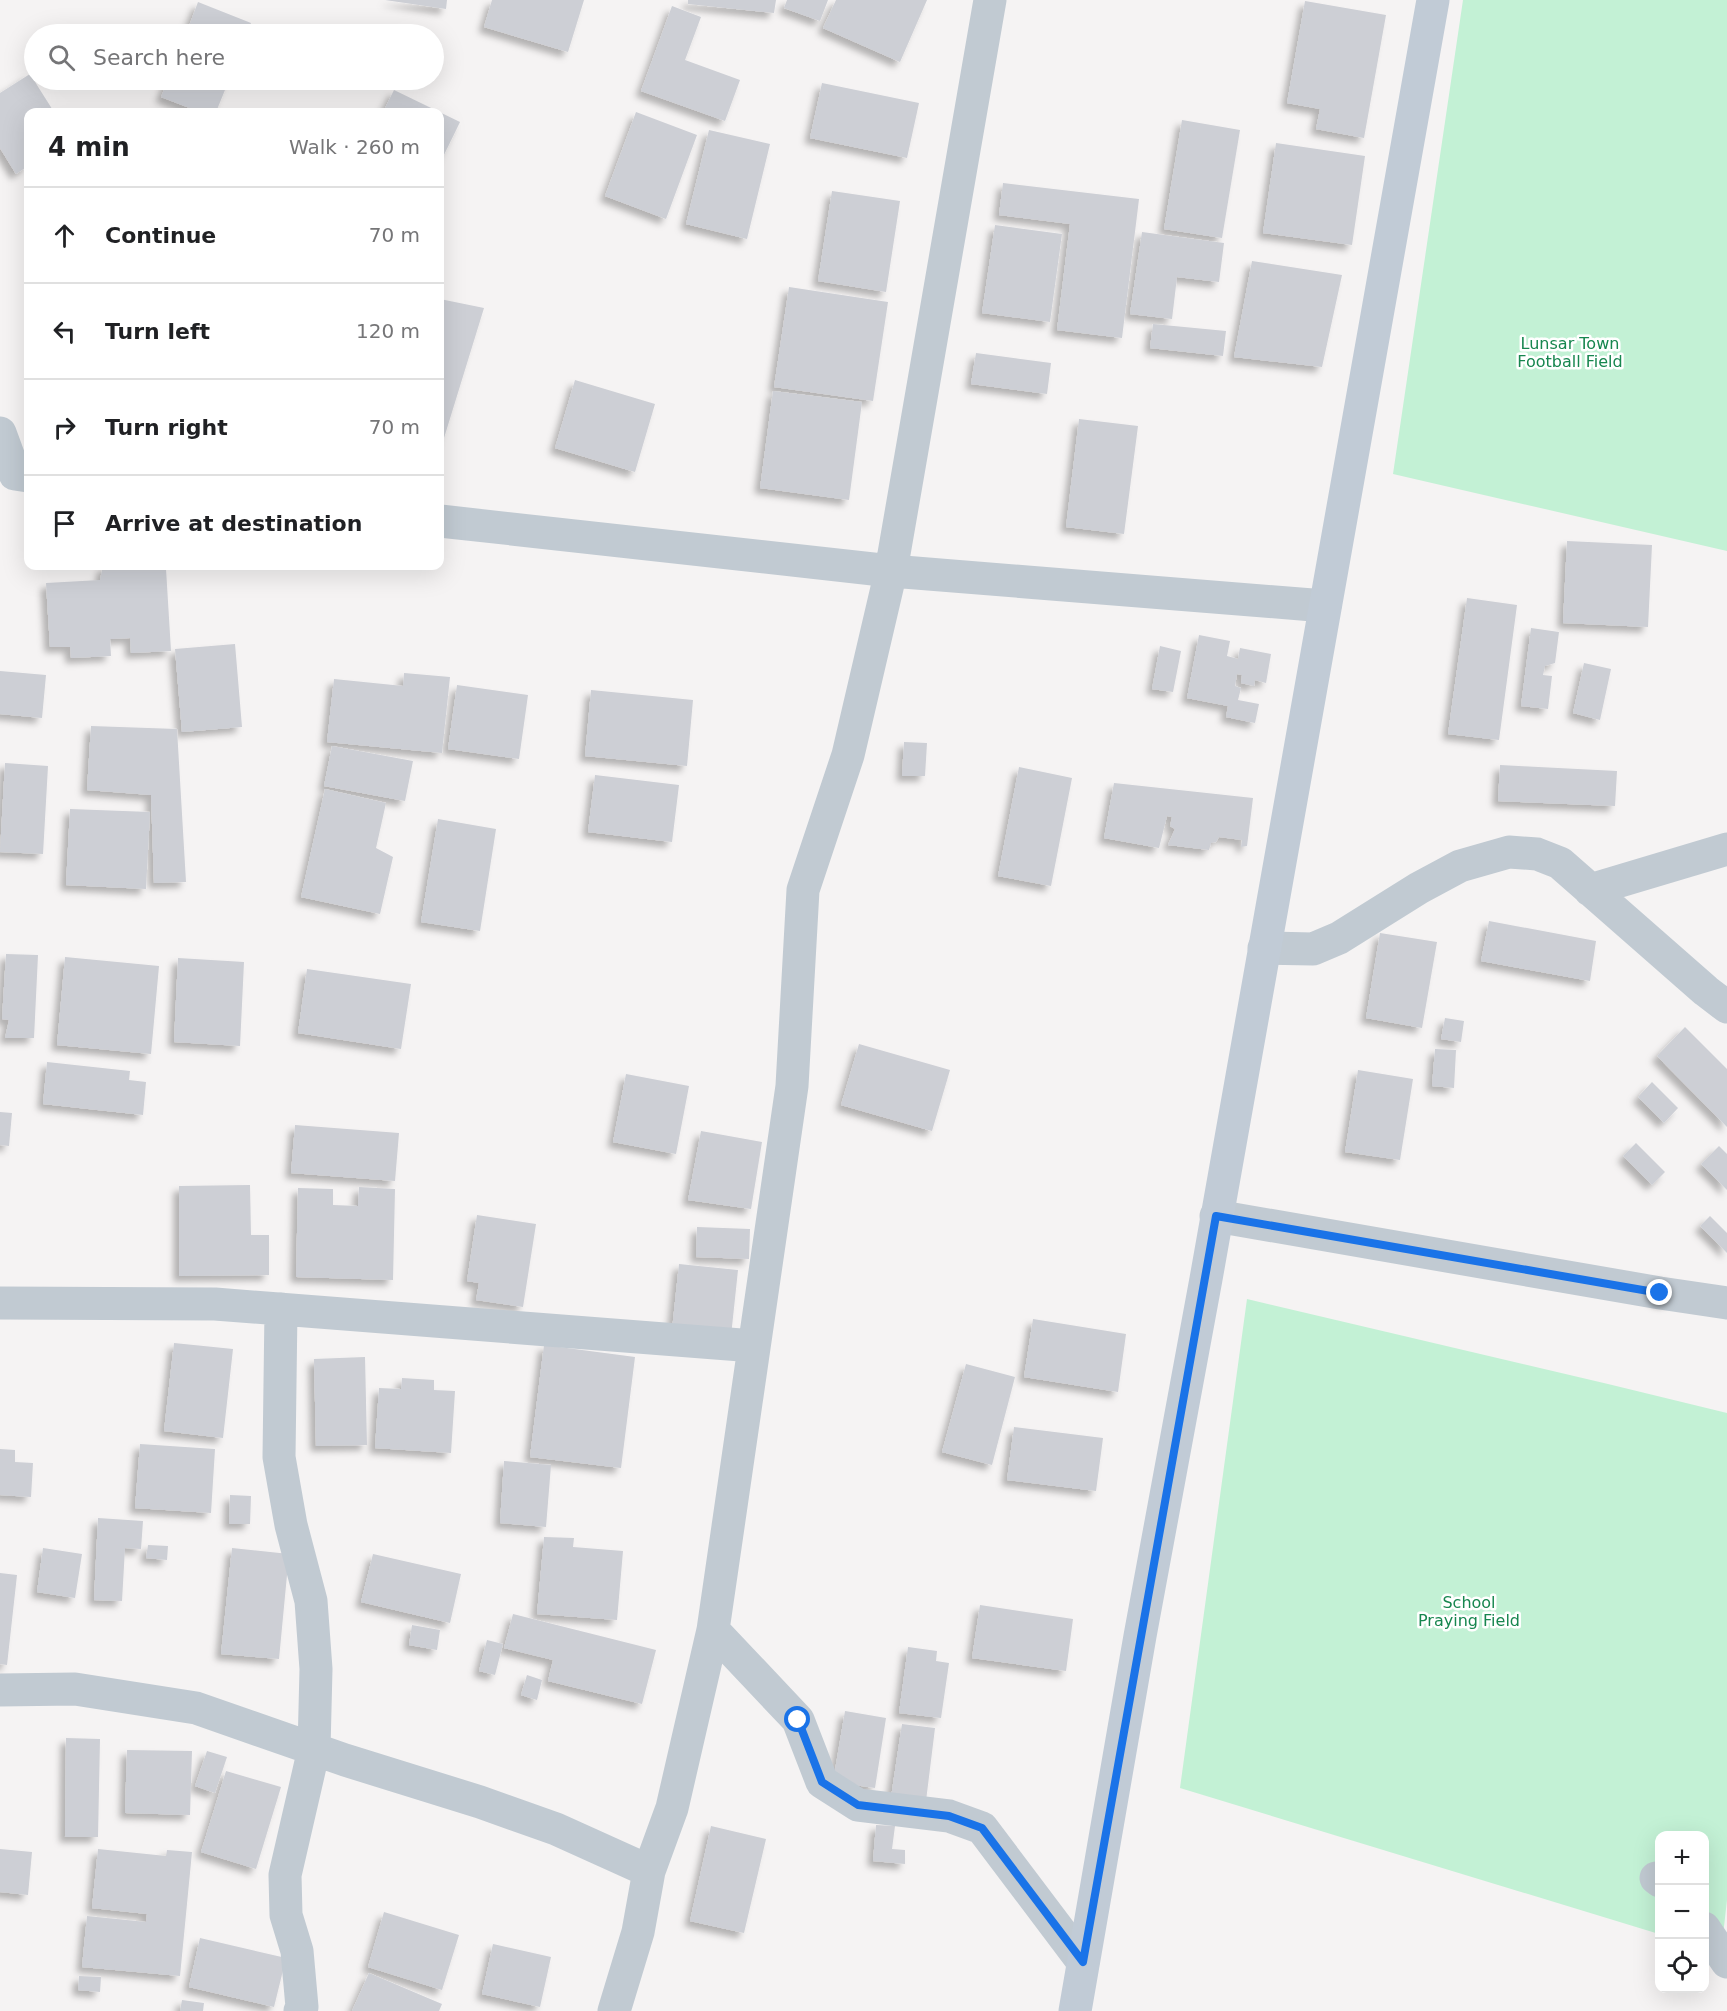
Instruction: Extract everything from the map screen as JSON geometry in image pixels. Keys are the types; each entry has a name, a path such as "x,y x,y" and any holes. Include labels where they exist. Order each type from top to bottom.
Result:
{"street":[{"path":"614,2011 638,1932 649,1871 672,1808 713,1630 792,1086 803,890 848,755 891,571 990,0"},
{"path":"1076,2011 1433,0"},
{"path":"0,433 15,474"},
{"path":"444,521 891,571 1325,606"},
{"path":"1590,890 1727,849"},
{"path":"1264,948 1313,949 1339,938 1419,888 1460,866 1509,852 1537,854 1560,864 1727,1007"},
{"path":"1216,1216 1727,1304"},
{"path":"0,1304 215,1304 754,1346"},
{"path":"281,1309 279,1457 291,1525 311,1601 316,1669 315,1749 285,1875 286,1915 297,1952 300,2011"},
{"path":"713,1630 798,1720 822,1782 858,1805 949,1816 982,1828 1083,1962"},
{"path":"0,1690 75,1689 196,1708 556,1829 649,1871"},
{"path":"1709,1935 1727,1962"}],"green space":[{"name":"Lunsar Town Football Field","path":"1463,0 1727,0 1727,551 1393,474"},
{"name":"School Praying Field","path":"1247,1299 1727,1413 1727,1900 1721,1953 1709,1949 1709,1831 1655,1831 1655,1933 1180,1788"}],"building":[{"path":"385,0 447,0 446,9"},
{"path":"492,0 584,0 568,52 484,27"},
{"path":"688,0 776,0 774,13 688,4"},
{"path":"787,0 828,0 820,21 784,8"},
{"path":"836,0 927,0 900,62 823,28"},
{"path":"1305,1 1386,15 1364,138 1316,129 1320,109 1287,103"},
{"path":"198,2 251,23 251,24 190,24"},
{"path":"672,6 701,17 685,60 740,80 725,121 641,91"},
{"path":"24,78 24,90 40,90 51,108 24,108 24,169 16,174 0,148 0,93"},
{"path":"822,83 919,103 907,158 810,138"},
{"path":"164,90 225,90 218,108 190,108 161,97"},
{"path":"394,90 431,108 385,108"},
{"path":"636,112 697,135 666,219 605,196"},
{"path":"444,114 460,122 444,155"},
{"path":"1182,120 1240,130 1222,238 1164,229"},
{"path":"709,130 770,144 747,239 686,224"},
{"path":"1276,143 1365,156 1352,245 1263,233"},
{"path":"1003,183 1139,199 1122,338 1057,330 1070,224 999,215"},
{"path":"832,191 900,201 886,292 818,281"},
{"path":"995,225 1062,234 1050,322 982,313"},
{"path":"1142,232 1224,243 1219,282 1177,277 1172,319 1130,314"},
{"path":"1252,261 1342,275 1322,367 1234,357"},
{"path":"789,287 888,302 873,401 774,387"},
{"path":"444,300 484,308 444,438"},
{"path":"1153,324 1226,331 1223,356 1150,348"},
{"path":"976,353 1051,363 1047,394 971,384"},
{"path":"575,380 655,404 635,472 555,448"},
{"path":"773,391 862,402 849,500 760,488"},
{"path":"1079,419 1138,426 1124,534 1066,527"},
{"path":"1567,541 1652,545 1648,627 1563,623"},
{"path":"102,570 166,570 171,651 131,653 130,638 110,639 111,656 71,658 70,647 50,647 46,583 100,580"},
{"path":"1467,598 1517,605 1499,740 1448,734"},
{"path":"1531,628 1559,632 1555,663 1545,666 1543,675 1552,676 1548,709 1521,706"},
{"path":"1199,635 1230,641 1227,656 1238,659 1240,648 1271,654 1266,683 1255,680 1254,686 1241,683 1242,675 1237,674 1235,686 1241,688 1238,700 1259,704 1255,723 1226,717 1228,706 1187,698"},
{"path":"235,644 242,727 182,732 175,649"},
{"path":"1160,646 1181,651 1173,692 1152,689"},
{"path":"1584,663 1611,669 1600,720 1573,713"},
{"path":"0,671 46,675 42,718 0,714"},
{"path":"404,673 450,677 442,753 327,742 334,679 403,686"},
{"path":"457,685 528,695 519,759 448,749"},
{"path":"591,690 693,700 687,766 585,756"},
{"path":"91,726 177,729 186,882 154,883 151,795 87,790"},
{"path":"904,742 927,743 925,776 902,776"},
{"path":"332,746 413,761 405,801 324,786"},
{"path":"5,763 48,766 43,854 0,852"},
{"path":"1500,765 1617,771 1615,806 1498,801"},
{"path":"1019,767 1072,778 1051,886 998,876"},
{"path":"595,775 679,785 672,842 588,832"},
{"path":"1114,783 1253,798 1247,846 1241,847 1242,840 1219,837 1216,842 1211,843 1209,850 1168,845 1175,829 1170,826 1172,817 1167,816 1159,848 1104,838"},
{"path":"325,789 386,803 376,848 393,857 380,914 301,897"},
{"path":"70,809 150,812 146,889 66,885"},
{"path":"438,819 496,829 480,931 421,922"},
{"path":"1489,921 1596,941 1590,981 1481,961"},
{"path":"1380,933 1437,942 1422,1028 1366,1018"},
{"path":"6,954 38,955 34,1038 5,1038 9,1020 2,1019"},
{"path":"65,957 159,966 151,1054 57,1045"},
{"path":"178,958 244,962 240,1046 174,1042"},
{"path":"307,969 411,984 401,1049 298,1033"},
{"path":"1445,1018 1464,1021 1461,1042 1441,1039"},
{"path":"1685,1027 1727,1069 1727,1127 1657,1056"},
{"path":"859,1044 950,1070 932,1131 841,1105"},
{"path":"1435,1049 1456,1050 1454,1088 1432,1086"},
{"path":"47,1062 130,1071 129,1080 146,1082 143,1115 43,1104"},
{"path":"1358,1070 1413,1079 1400,1160 1345,1152"},
{"path":"626,1074 689,1086 676,1154 613,1142"},
{"path":"1652,1082 1678,1108 1664,1123 1638,1097"},
{"path":"0,1112 12,1113 9,1146 0,1145"},
{"path":"295,1125 399,1133 395,1181 291,1173"},
{"path":"701,1131 762,1142 751,1209 688,1200"},
{"path":"1636,1143 1665,1172 1652,1185 1623,1156"},
{"path":"1719,1146 1727,1154 1727,1190 1701,1164"},
{"path":"250,1185 251,1235 269,1235 269,1275 179,1276 179,1186"},
{"path":"359,1187 395,1189 393,1280 296,1277 298,1188 333,1189 333,1205 358,1206"},
{"path":"477,1215 536,1224 523,1307 476,1300 479,1283 467,1281"},
{"path":"1710,1216 1727,1233 1727,1253 1700,1226"},
{"path":"697,1227 750,1229 749,1259 696,1257"},
{"path":"679,1264 738,1270 731,1336 672,1330"},
{"path":"1033,1319 1126,1334 1118,1392 1024,1377"},
{"path":"174,1343 233,1349 223,1438 164,1431"},
{"path":"544,1345 635,1357 621,1468 530,1457"},
{"path":"365,1357 367,1445 316,1446 314,1359"},
{"path":"966,1364 1015,1377 992,1465 942,1452"},
{"path":"402,1378 434,1380 434,1390 455,1391 451,1453 375,1448 379,1388 401,1389"},
{"path":"1014,1427 1103,1438 1096,1491 1007,1480"},
{"path":"140,1444 215,1449 211,1513 135,1508"},
{"path":"0,1449 15,1450 15,1462 33,1463 31,1497 0,1495"},
{"path":"504,1461 551,1465 546,1527 500,1523"},
{"path":"230,1495 251,1496 250,1524 229,1524"},
{"path":"98,1518 143,1521 141,1549 125,1548 122,1601 94,1600"},
{"path":"544,1537 574,1538 573,1547 623,1551 617,1620 537,1614"},
{"path":"148,1545 168,1546 167,1560 146,1558"},
{"path":"43,1548 82,1554 75,1598 37,1592"},
{"path":"232,1548 289,1554 279,1659 221,1654"},
{"path":"373,1554 461,1574 450,1623 361,1602"},
{"path":"0,1573 17,1575 7,1665 0,1664"},
{"path":"980,1605 1073,1619 1066,1671 972,1658"},
{"path":"513,1614 656,1650 642,1704 548,1681 553,1660 504,1648"},
{"path":"412,1625 440,1630 437,1650 409,1645"},
{"path":"487,1640 503,1644 495,1675 479,1671"},
{"path":"908,1647 937,1651 936,1661 949,1663 941,1718 899,1713"},
{"path":"527,1675 542,1680 537,1700 521,1695"},
{"path":"845,1711 886,1718 875,1788 833,1782"},
{"path":"902,1724 935,1728 925,1809 890,1804"},
{"path":"66,1738 100,1739 98,1837 65,1837"},
{"path":"127,1750 192,1751 190,1815 125,1813"},
{"path":"207,1751 227,1757 215,1793 195,1786"},
{"path":"226,1771 281,1787 256,1869 201,1852"},
{"path":"876,1825 895,1826 892,1849 905,1850 905,1864 873,1861"},
{"path":"711,1826 766,1839 744,1933 690,1921"},
{"path":"0,1849 32,1852 28,1895 0,1892"},
{"path":"98,1849 166,1856 167,1850 192,1852 180,1976 82,1967 87,1916 146,1922 147,1914 92,1908"},
{"path":"384,1912 459,1935 442,1990 368,1967"},
{"path":"200,1938 286,1958 274,2007 189,1987"},
{"path":"493,1944 551,1957 540,2007 482,1994"},
{"path":"369,1973 442,2004 439,2011 352,2011"},
{"path":"79,1976 101,1977 100,1992 78,1990"},
{"path":"182,2000 204,2003 203,2011 180,2011"}],"route":[{"path":"798,1720 822,1782 858,1805 949,1816 982,1828 1083,1962 1216,1216 1660,1293"}]}
